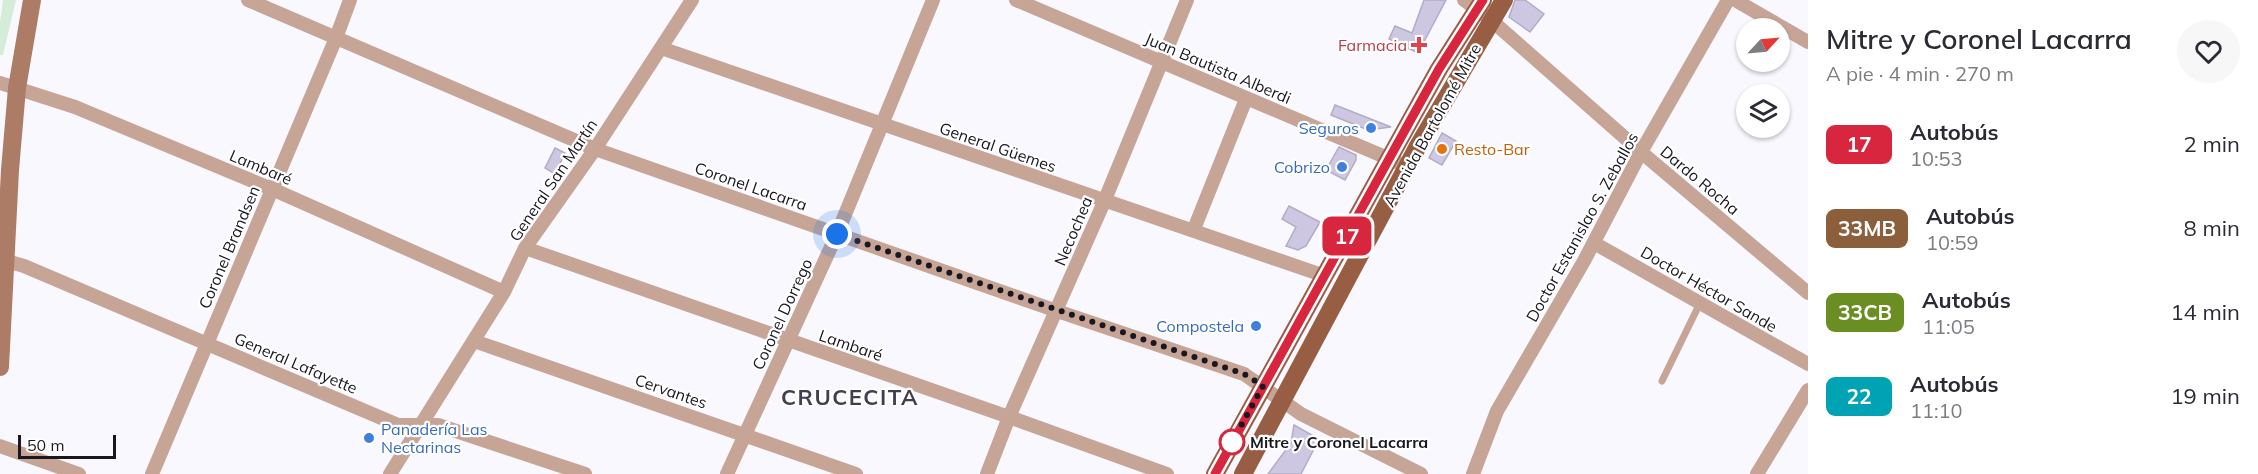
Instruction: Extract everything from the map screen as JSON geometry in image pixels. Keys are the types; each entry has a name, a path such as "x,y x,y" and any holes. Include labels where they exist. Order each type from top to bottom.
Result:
{"main road":[{"path":"0,368 9,86 32,0"},
{"name":"Avenida Bartolomé Mitre","path":"1215,474 1439,69 1479,7 1504,0"},
{"name":"Avenida Bartolomé Mitre","path":"1243,474 1408,166 1479,7"}],"street":[{"name":"Coronel Lacarra","path":"248,0 595,149 1244,374 1301,414 1421,474"},
{"name":"Coronel Brandsen","path":"152,474 350,0"},
{"name":"General San Martín","path":"390,474 504,292 525,248 595,149 692,0"},
{"name":"Coronel Dorrego","path":"727,474 837,234 933,0"},
{"name":"Juan Bautista Alberdi","path":"1016,0 1408,166"},
{"name":"Necochea","path":"987,474 1009,417 1057,311 1163,62 1187,0"},
{"name":"Doctor Estanislao S. Zeballos","path":"1473,474 1497,411 1594,243 1641,152 1728,0"},
{"path":"1736,0 1808,42"},
{"name":"Dardo Rocha","path":"1479,7 1641,152 1808,293"},
{"name":"General Güemes","path":"661,48 1104,201 1194,229 1325,276"},
{"name":"Lambaré","path":"9,86 75,107 272,189 504,292"},
{"path":"1194,229 1246,99"},
{"name":"Doctor Héctor Sande","path":"1594,243 1808,364"},
{"name":"Lambaré","path":"525,248 1167,474"},
{"name":"General Lafayette","path":"3,260 24,266 207,342 398,425 438,425 585,474"},
{"name":"Cervantes","path":"474,341 856,474"},
{"path":"1757,474 1808,390"},
{"path":"0,446 79,474"}],"lane":[{"path":"1662,381 1700,303"}],"green space":[{"path":"3,0 16,0 3,55 0,55 0,23"}],"building":[{"path":"1424,0 1446,0 1418,53 1389,39 1395,26 1412,33"},
{"path":"1515,0 1525,0 1544,14 1530,32 1509,17"},
{"path":"1335,105 1391,127 1368,130 1331,115"},
{"name":"Resto-Bar","path":"1442,133 1456,141 1442,165 1429,158"},
{"path":"1339,147 1356,155 1356,160 1345,180 1326,170"},
{"path":"555,148 565,153 555,174 545,168"},
{"path":"1289,206 1320,222 1306,246 1298,250 1286,246 1296,227 1282,219"},
{"path":"1294,425 1319,439 1301,474 1268,474 1291,443"}],"bus line":[{"name":"17","path":"1215,474 1439,69 1483,0"}],"place":[{"name":"Farmacia","path":"1419,45"},
{"name":"Seguros","path":"1371,128"},
{"name":"Resto-Bar","path":"1442,149"},
{"name":"Cobrizo","path":"1342,167"},
{"name":"Compostela","path":"1256,326"},
{"name":"Panadería Las Nectarinas","path":"369,438"},
{"name":"Mitre y Coronel Lacarra","path":"1232,442"}],"district":[{"name":"CRUCECITA","path":"850,397"}],"route":[{"path":"837,234 1244,374 1263,386 1232,442"}]}
